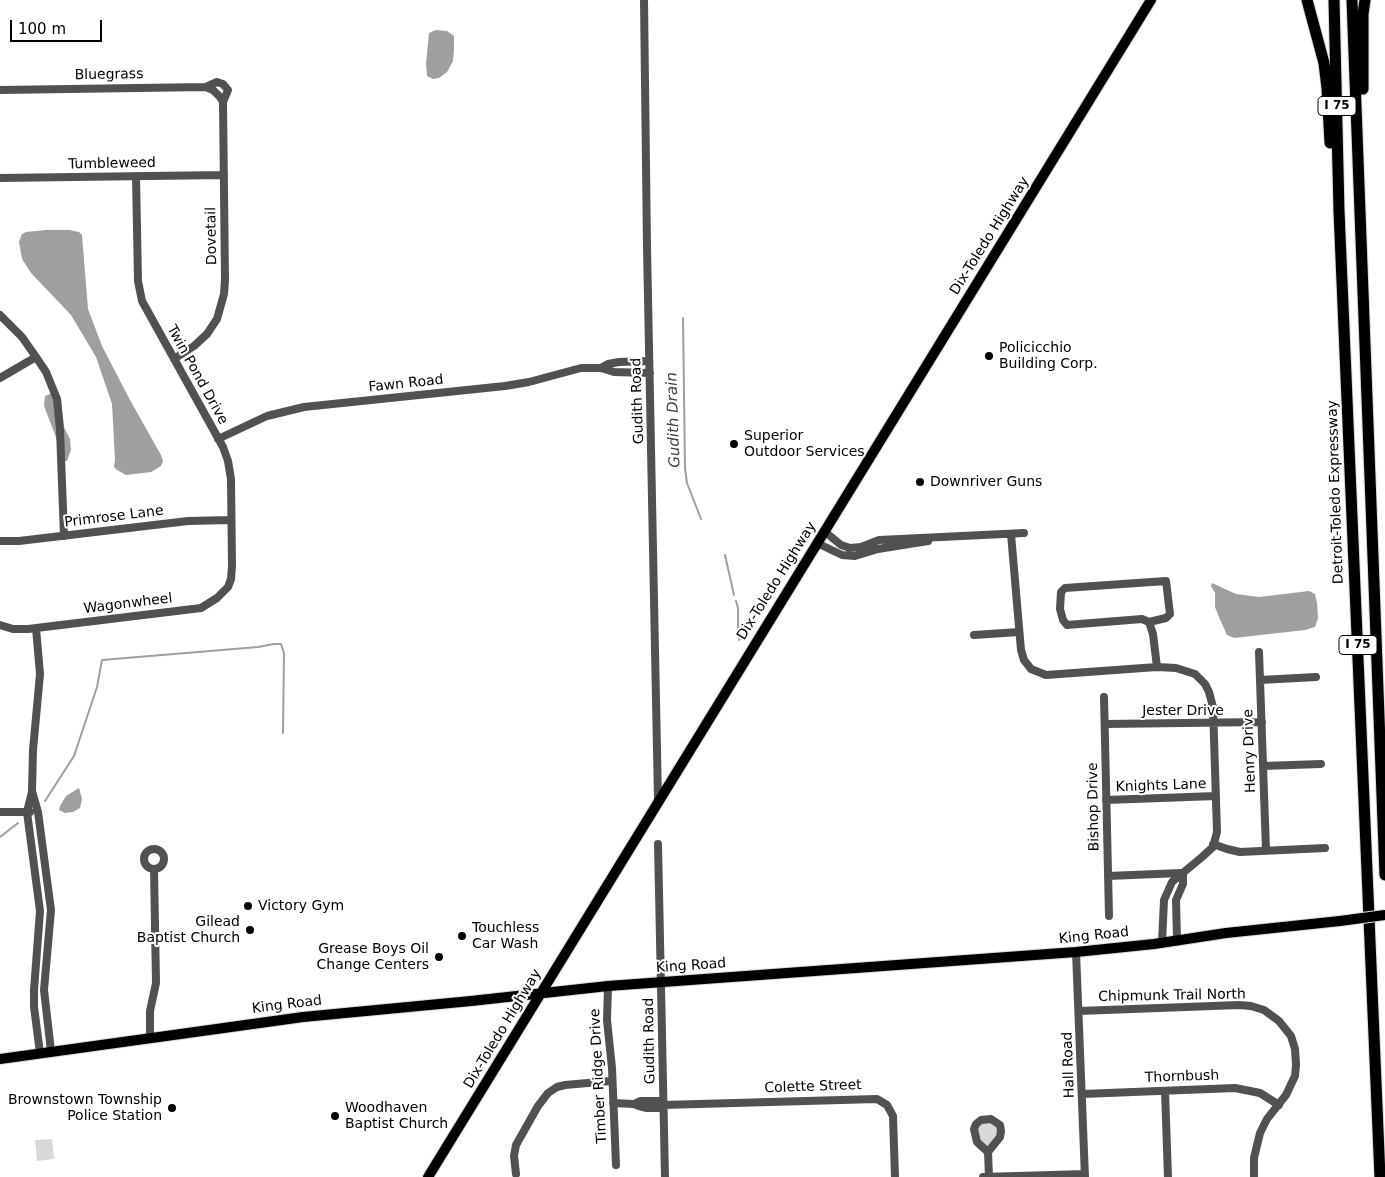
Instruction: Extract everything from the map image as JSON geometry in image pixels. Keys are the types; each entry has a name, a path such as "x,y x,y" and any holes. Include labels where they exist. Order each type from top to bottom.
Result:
{"highway":[{"path":"1307,0 1324,62 1335,196 1339,211"},
{"name":"Detroit-Toledo Expressway","path":"1334,0 1339,211 1380,1177"},
{"name":"I 75","path":"1352,0 1385,876"},
{"path":"1359,193 1364,153 1362,31 1364,0"}],"main road":[{"name":"Dix-Toledo Highway","path":"428,1177 1151,0"},
{"name":"King Road","path":"0,1059 283,1019 608,986 932,964 1076,952 1385,915"}],"street":[{"name":"Gudith Road","path":"644,0 658,800"},
{"name":"Dovetail","path":"174,360 207,334 217,319 222,306 225,280 223,102 228,90 224,84 217,82 206,87"},
{"name":"Bluegrass","path":"0,90 206,87 217,93 223,102"},
{"name":"Tumbleweed","path":"0,178 224,175"},
{"name":"Twin Pond Drive","path":"136,176 139,288 146,309 224,450 230,469 232,573 228,586"},
{"path":"0,315 22,337 36,357 46,372 57,399 64,536"},
{"path":"0,378 36,357"},
{"name":"Fawn Road","path":"218,440 267,416 304,407 505,386 529,382 568,370 601,368 614,363 649,361"},
{"name":"Fawn Road","path":"601,368 614,372 650,373"},
{"name":"Primrose Lane","path":"0,541 64,536 188,521 231,520"},
{"path":"824,531 841,545 850,548 947,538 1024,533"},
{"path":"1011,534 1021,650 1026,663 1036,672 1046,675 1157,667 1184,669 1200,678 1211,696 1217,832 1213,844 1202,858 1172,882 1164,900 1162,943"},
{"path":"817,543 842,555 855,556 877,545"},
{"path":"1149,622 1166,618 1170,614 1166,581 1066,588 1061,592 1060,609 1063,620 1067,625 1142,619 1149,622 1153,634 1157,667"},
{"name":"Wagonwheel","path":"0,626 13,629 36,628 201,608 217,598 228,586"},
{"path":"36,628 40,674 33,750 32,791 27,812 40,911 34,990 34,1006 40,1053"},
{"path":"974,635 1020,632"},
{"name":"Henry Drive","path":"1259,652 1266,850"},
{"path":"1260,680 1316,677"},
{"name":"Bishop Drive","path":"1104,697 1108,916"},
{"name":"Jester Drive","path":"1104,724 1262,722"},
{"path":"1263,766 1321,764"},
{"path":"32,791 38,812 51,910 44,990 51,1051"},
{"name":"Knights Lane","path":"1106,800 1216,796"},
{"path":"0,812 38,812"},
{"name":"Gudith Road","path":"658,844 665,1177"},
{"path":"1213,844 1240,852 1325,848"},
{"path":"150,1037 150,1011 156,983 154,869"},
{"path":"1108,876 1183,873"},
{"path":"1177,940 1176,900 1183,884 1183,873"},
{"path":"36,879 47,878"},
{"path":"39,933 50,935"},
{"name":"Hall Road","path":"1076,952 1085,1176"},
{"name":"Timber Ridge Drive","path":"608,986 607,1020 612,1068 611,1081 616,1165"},
{"path":"34,990 44,990"},
{"name":"Chipmunk Trail North","path":"1079,1011 1245,1005 1269,1013 1287,1030 1295,1049 1296,1066 1291,1086 1279,1105"},
{"path":"516,1174 514,1156 516,1145 538,1106 548,1093 557,1087 565,1085 611,1081"},
{"name":"Thornbush","path":"1082,1094 1243,1088 1260,1094 1279,1105"},
{"path":"1165,1090 1168,1177"},
{"name":"Colette Street","path":"613,1103 634,1104 640,1101 663,1105 877,1099 888,1106 893,1116 895,1177"},
{"path":"1254,1177 1254,1158 1258,1140 1268,1119 1279,1105"},
{"path":"988,1152 989,1177"},
{"path":"983,1177 1085,1176"}],"shaded area":[{"path":"436,30 447,31 454,36 454,49 453,61 447,72 439,78 433,79 427,76 426,64 429,33"},
{"path":"46,230 69,230 79,232 82,235 88,309 102,346 161,455 163,461 161,466 151,472 126,475 114,467 112,404 96,357 71,315 31,273 22,259 19,242 22,234"},
{"path":"52,393 61,400 64,427 70,439 71,450 67,461 59,461 57,456 57,440 44,406 45,396"},
{"path":"1212,583 1236,594 1259,597 1309,591 1315,594 1317,603 1318,618 1315,627 1305,630 1234,638 1227,635 1215,607 1215,593 1211,586"},
{"path":"79,788 82,799 80,808 73,812 65,813 59,810 66,796"},
{"path":"983,1122 990,1122 997,1127 998,1132 988,1147 980,1139 977,1132"},
{"path":"52,1139 54,1159 37,1161 35,1140"}],"waterway":[{"name":"Gudith Drain","path":"683,318 685,468 687,483 701,519"},
{"name":"Gudith Drain","path":"725,555 734,595"},
{"name":"Gudith Drain","path":"736,601 739,640"},
{"path":"45,801 74,756 97,687 102,660 281,644 284,653 283,733"},
{"path":"0,837 18,823"}],"place":[{"name":"Policicchio Building Corp.","path":"989,356"},
{"name":"Superior Outdoor Services","path":"734,444"},
{"name":"Downriver Guns","path":"920,482"},
{"name":"Victory Gym","path":"248,906"},
{"name":"Gilead Baptist Church","path":"250,930"},
{"name":"Touchless Car Wash","path":"462,936"},
{"name":"Grease Boys Oil Change Centers","path":"439,957"},
{"name":"Brownstown Township Police Station","path":"172,1108"},
{"name":"Woodhaven Baptist Church","path":"335,1116"}]}
